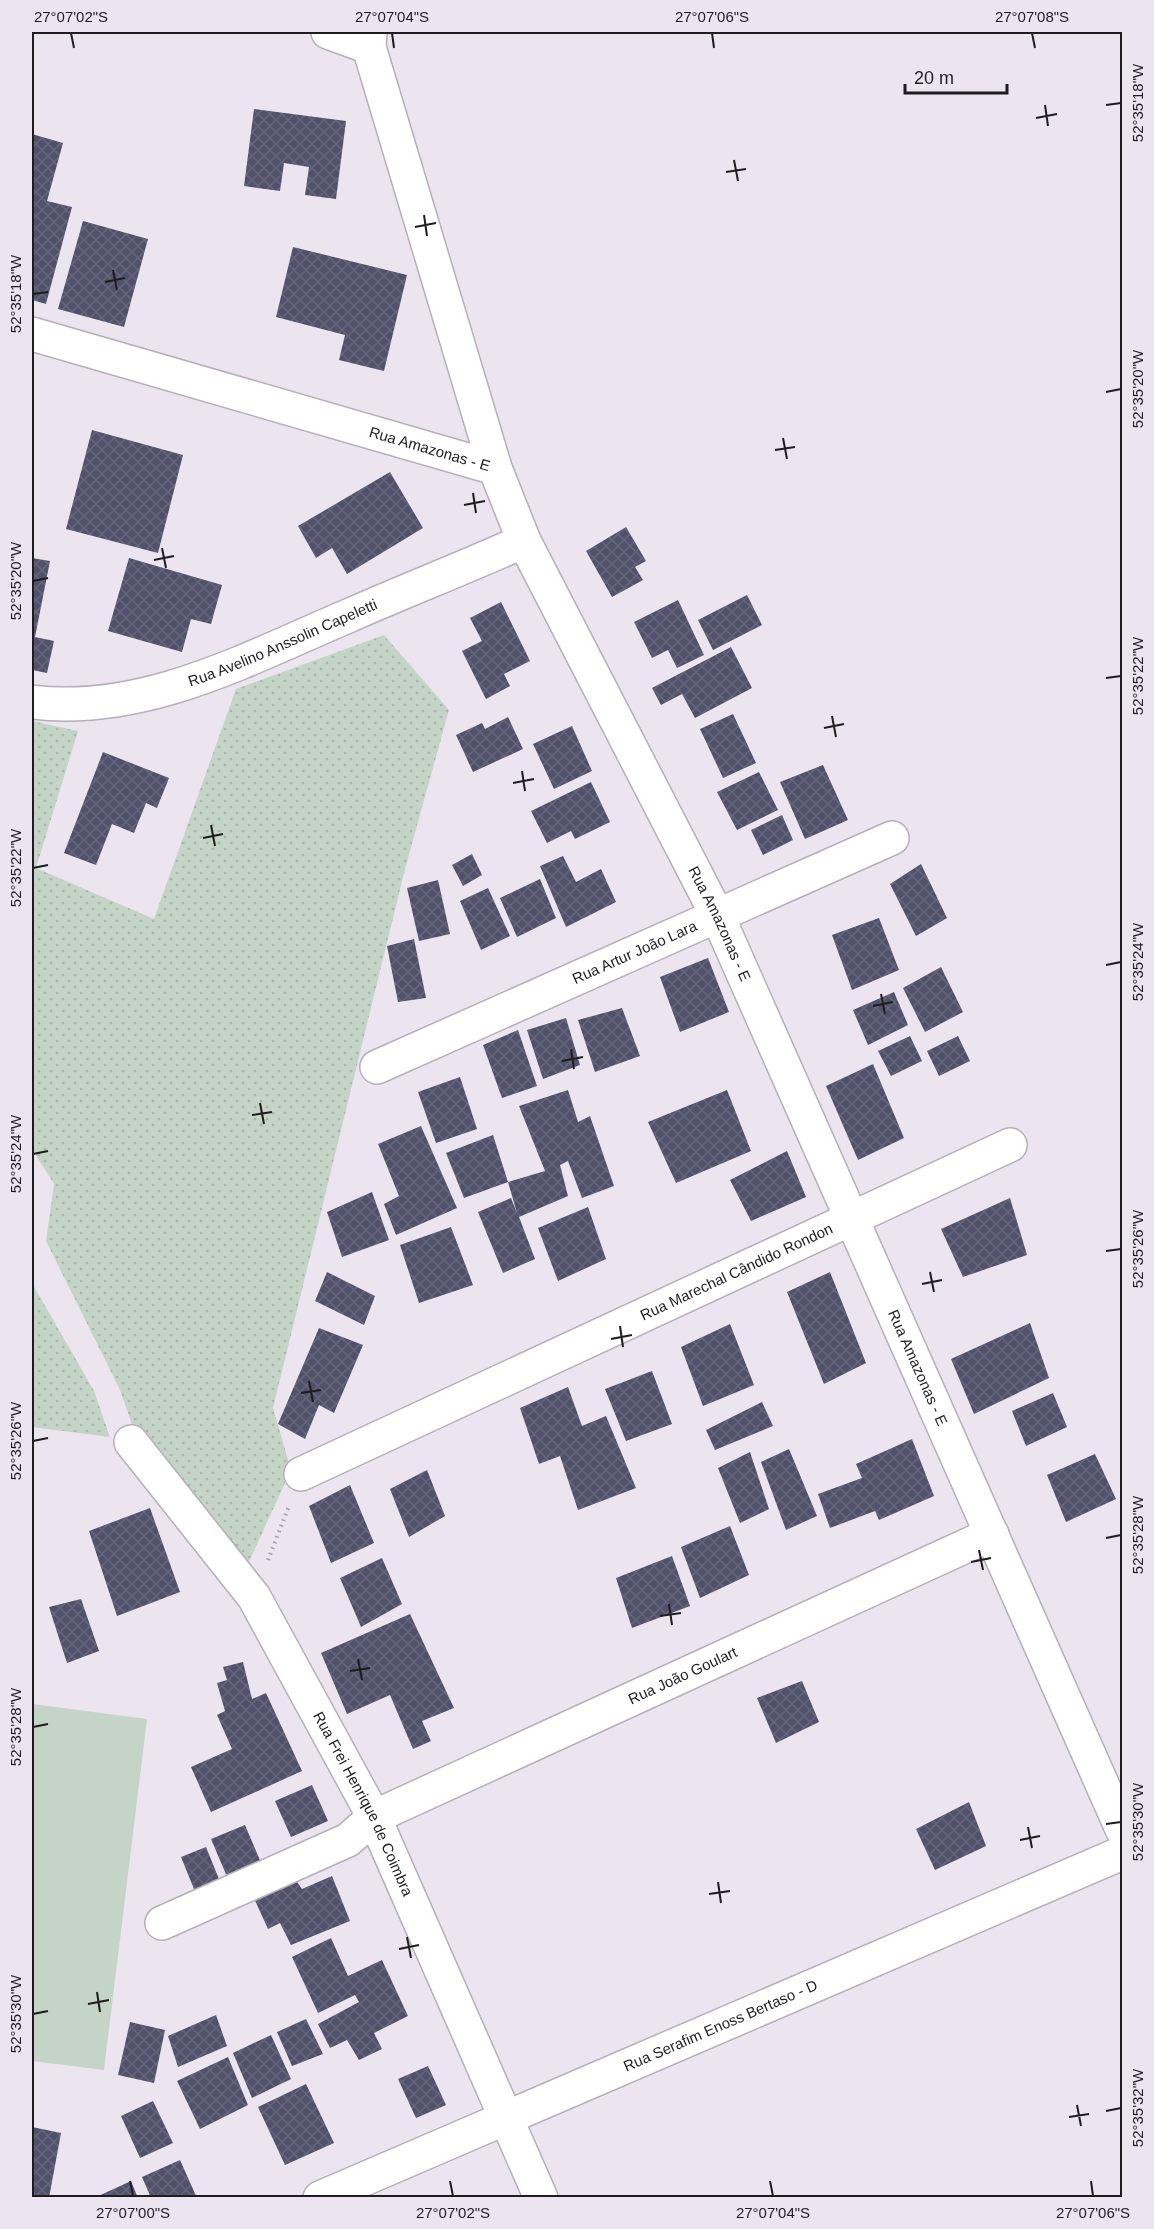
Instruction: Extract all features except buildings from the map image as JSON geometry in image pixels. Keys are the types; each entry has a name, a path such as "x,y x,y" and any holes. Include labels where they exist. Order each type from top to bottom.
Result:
{"street":[{"path":"328,32 370,39 495,468"},
{"name":"Rua Amazonas - E","path":"32,334 443,455 495,468 525,541 718,917 1122,1829"},
{"name":"Rua Avelino Anssolin Capeletti","path":"32,702 81,705 135,698 212,673 525,541"},
{"name":"Rua Artur João Lara","path":"377,1066 892,838"},
{"name":"Rua Marechal Cândido Rondon","path":"301,1474 1010,1145"},
{"name":"Rua Frei Henrique de Coimbra","path":"131,1442 254,1597 374,1817 541,2198"},
{"name":"Rua João Goulart","path":"162,1923 348,1840 374,1817 992,1534"},
{"name":"Rua Serafim Enoss Bertaso - D","path":"320,2198 506,2116 1122,1853"}],"path":[{"path":"254,1597 301,1474"}],"green space":[{"path":"384,635 449,710 405,869 273,1408 291,1470 247,1566 134,1430 120,1390 46,1241 54,1184 32,1149 32,721 78,731 36,868 154,919 236,689"},
{"path":"32,1283 94,1391 110,1437 32,1427"},
{"path":"32,1704 147,1719 104,2070 32,2061"}]}
